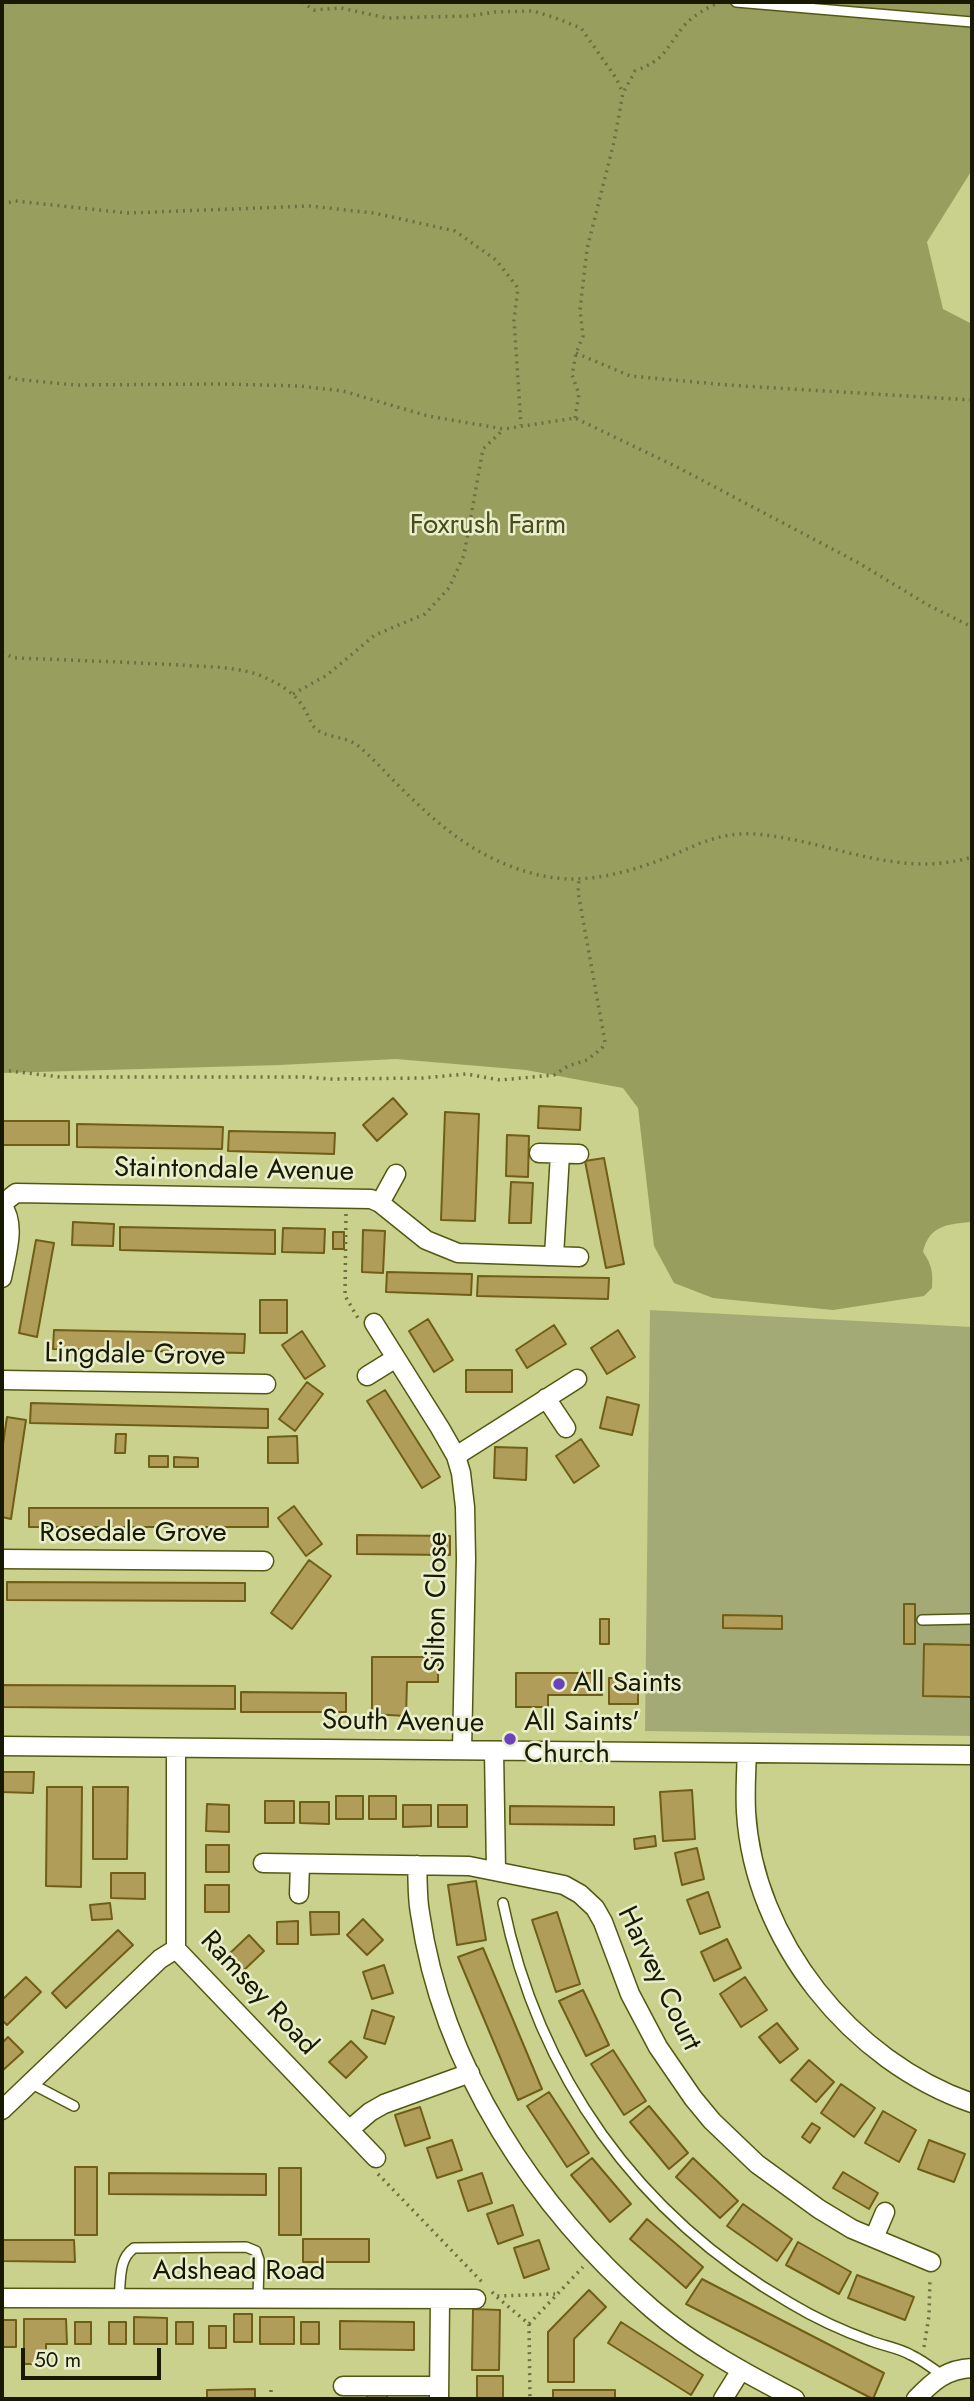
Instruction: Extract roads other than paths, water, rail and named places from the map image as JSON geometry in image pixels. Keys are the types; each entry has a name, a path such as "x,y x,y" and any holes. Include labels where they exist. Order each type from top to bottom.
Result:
{"street":[{"path":"540,1153 579,1154"},
{"path":"554,1256 560,1154"},
{"path":"380,1203 396,1174"},
{"name":"Staintondale Avenue","path":"2,1204 16,1193 371,1199 380,1203 426,1240 458,1252 579,1258"},
{"path":"2,1204 10,1227 2,1278"},
{"name":"Silton Close","path":"374,1323 456,1456 461,1473 465,1507 462,1750"},
{"path":"367,1377 396,1358"},
{"path":"456,1456 577,1379"},
{"name":"Lingdale Grove","path":"2,1380 267,1384"},
{"path":"547,1398 566,1428"},
{"name":"Rosedale Grove","path":"2,1559 264,1561"},
{"name":"South Avenue","path":"2,1746 972,1755"},
{"name":"Ramsey Road","path":"176,1748 176,1949 376,2158"},
{"path":"494,1751 496,1870"},
{"path":"747,1753 746,1813 756,1867 774,1920 789,1950 826,2003 876,2051 913,2075 972,2103"},
{"name":"Harvey Court","path":"262,1863 469,1866 564,1885 580,1894 595,1908 603,1922 630,1994 674,2071 699,2105 734,2143 789,2188 852,2229 931,2262"},
{"path":"299,1894 300,1864"},
{"path":"417,1865 419,1910 435,1985 451,2031 494,2120 549,2202 595,2256 653,2310 741,2370 795,2399"},
{"path":"2,2110 160,1959 176,1949"},
{"path":"349,2130 384,2104 470,2073"},
{"path":"874,2238 884,2212"},
{"name":"Adshead Road","path":"2,2298 476,2299"},
{"path":"344,2386 439,2393 440,2300"},
{"path":"916,2399 942,2375 972,2368"},
{"path":"723,2399 741,2370"}],"lane":[{"path":"736,2 972,22"},
{"path":"922,1620 972,1619"},
{"path":"503,1903 520,1973 554,2057 601,2132 649,2194 713,2252 790,2303 829,2324 910,2354 942,2375"},
{"path":"30,2083 74,2106"},
{"path":"119,2299 123,2261 126,2253 134,2248 246,2247 256,2251 259,2260 258,2298"}],"place":[{"name":"All Saints","path":"559,1684"},
{"name":"All Saints' Church","path":"510,1739"}],"park label":[{"name":"Foxrush Farm","path":"488,526"}]}
